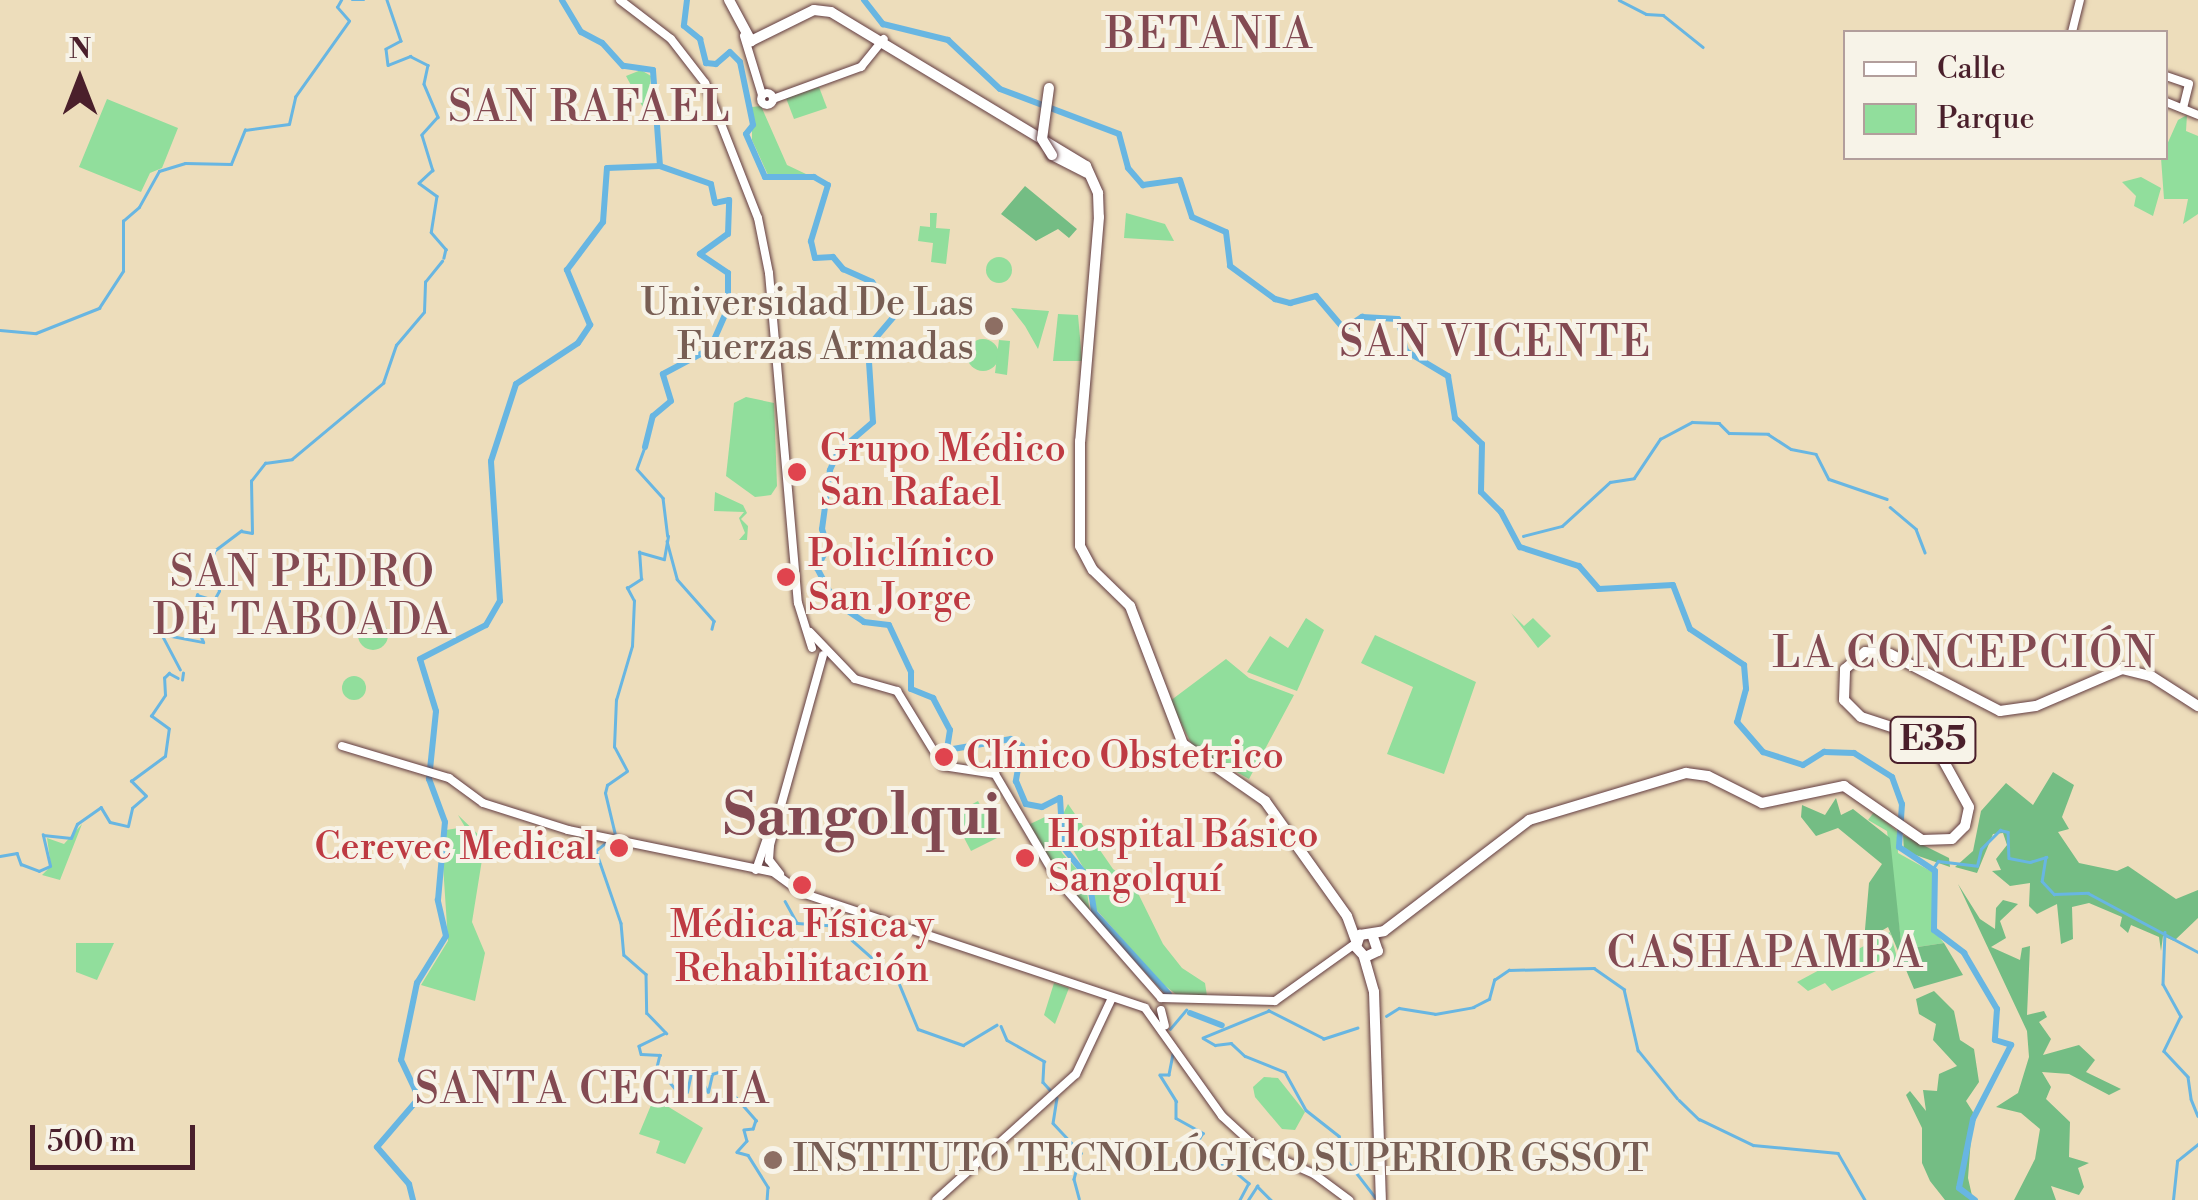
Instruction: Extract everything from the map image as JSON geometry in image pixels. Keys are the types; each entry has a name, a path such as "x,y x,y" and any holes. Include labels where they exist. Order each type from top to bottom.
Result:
{"highway":[{"path":"729,0 744,36 756,40 817,3 1076,156 1095,182 1099,216 1080,441 1080,546 1093,570 1130,606 1182,744 1265,801 1348,916 1374,992"},
{"path":"879,41 1052,136 1096,176 1102,207 1082,463 1084,545 1095,566 1135,607 1185,740 1264,795 1378,948 1374,992 1381,1197"},
{"path":"1050,83 1042,138 1052,155 1095,182"},
{"name":"E35","path":"1359,949 1371,934 1529,820 1686,773 1708,776 1762,804 1844,786 1909,835 1932,843 1952,839 1967,822 1968,800 1930,744 1860,717 1846,705 1843,675 1858,655 1890,654 2000,711 2026,710 2122,670 2152,676 2198,708"},
{"name":"E35","path":"1359,949 1378,948 1528,825 1684,778 1706,780 1762,807 1840,790 1896,825"}],"main road":[{"path":"620,0 671,39 707,86 758,218 770,267 796,563 819,667 778,812 758,866"},
{"path":"2072,30 2080,0"},
{"path":"744,36 769,95"},
{"path":"756,40 752,49 769,95"},
{"path":"769,95 856,66 879,41"},
{"path":"2168,77 2189,84 2184,108"},
{"path":"2168,103 2198,115"},
{"path":"815,646 858,681 897,691 918,715 941,765 995,774 1051,871 1153,1004 1225,1117 1258,1148 1314,1174 1352,1200"},
{"path":"770,861 825,655"},
{"path":"426,770 343,744 439,774 485,802 615,842 758,866 802,893 1114,999 1153,1004 1176,1000 1271,1002 1359,949"},
{"path":"758,866 770,861"},
{"path":"758,866 770,861"},
{"path":"770,861 803,890 1114,999"},
{"path":"936,1200 1070,1081 1089,1055 1114,999"}],"green space":[{"path":"641,70 651,76 647,115 626,76"},
{"path":"819,87 827,108 794,119 786,98"},
{"path":"107,99 178,128 162,168 150,173 141,192 79,167"},
{"path":"761,106 787,165 806,174 768,175 752,140 752,107"},
{"path":"2187,115 2186,131 2198,136 2198,214 2183,224 2188,199 2164,199 2161,160 2168,160 2168,142 2178,120"},
{"path":"2141,177 2161,188 2153,216 2134,206 2136,196 2122,182"},
{"path":"1025,186 1077,229 1069,238 1058,229 1036,241 1001,214"},
{"path":"930,213 937,213 936,228 950,229 946,264 931,262 933,243 918,241 920,226 930,227"},
{"path":"1126,213 1165,224 1174,241 1124,238"},
{"path":"999,257 1008,261 1012,270 1008,279 999,283 990,279 986,270 990,261"},
{"path":"1011,308 1049,311 1038,349 1025,326"},
{"path":"1058,314 1078,315 1082,361 1053,361"},
{"path":"983,339 994,344 999,355 994,366 983,371 972,366 967,355 972,344"},
{"path":"999,340 1010,341 1007,375 995,373"},
{"path":"746,397 774,403 777,486 771,495 755,497 726,476 734,403"},
{"path":"715,492 743,505 747,513 741,519 748,526 747,540 739,540 745,533 739,518 744,512 714,511"},
{"path":"1511,613 1524,626 1533,618 1551,636 1538,648"},
{"path":"1306,618 1324,630 1297,691 1247,672 1270,636 1288,648"},
{"path":"373,620 384,624 388,635 384,646 373,650 362,646 358,635 362,624"},
{"path":"1375,635 1476,682 1444,774 1387,754 1413,687 1361,663"},
{"path":"1226,659 1249,678 1294,695 1249,779 1193,747 1170,701"},
{"path":"354,676 366,688 354,700 342,688"},
{"path":"2053,772 2074,785 2062,817 2069,829 2058,832 2079,863 2117,871 2128,866 2176,899 2198,890 2198,918 2174,941 2163,936 2161,951 2159,937 2131,925 2128,933 2120,926 2122,917 2089,903 2072,907 2073,939 2061,944 2057,904 2037,914 2029,906 2030,883 2010,886 1992,871 2001,870 1996,859 2007,845 2003,833 1993,834 1977,873 1955,867 1973,851 1981,811 2006,783 2033,805"},
{"path":"1836,798 1841,815 1853,809 1890,838 1901,942 1911,948 1944,943 1963,975 1914,989 1888,927 1864,941 1869,883 1882,864 1838,828 1816,836 1801,817 1802,805 1825,815"},
{"path":"978,801 997,838 971,851 952,815"},
{"path":"1068,804 1113,869 1134,885 1163,944 1182,968 1205,983 1207,996 1177,995 1160,982 1095,908 1091,881 1068,841 1062,816"},
{"path":"1874,812 1897,831 1898,853 1934,873 1932,929 1944,943 1911,948 1901,942 1887,831 1868,820"},
{"path":"458,815 485,841 472,922 485,953 475,1001 421,985 448,941 443,865 446,830 465,827"},
{"path":"1047,816 1062,853 1085,878 1090,913 1060,879 1028,825"},
{"path":"82,824 60,880 42,875 51,866 47,838 64,844"},
{"path":"1903,835 1949,858 1950,867 1904,851"},
{"path":"1958,884 1980,919 1995,929 1996,908 2003,900 2018,904 2000,921 2006,938 1991,947 2020,960 2022,948 2030,946 2027,1015 2044,1011 2047,1017 2039,1022 2051,1039 2043,1055 2079,1045 2095,1060 2086,1072 2121,1089 2109,1095 2069,1074 2042,1072 2051,1087 2046,1099 2070,1122 2069,1157 2089,1163 2078,1168 2084,1187 2079,1195 2051,1186 2056,1200 2014,1200 2035,1159 2040,1129 2021,1113 1996,1107 2018,1093 2029,1057 2027,1031"},
{"path":"1890,932 1898,961 1832,991 1825,983 1808,991 1797,982"},
{"path":"76,943 114,943 97,980 76,972"},
{"path":"1054,983 1069,988 1055,1024 1044,1015"},
{"path":"1934,991 1954,1011 1960,1040 1974,1049 1979,1082 1966,1101 1973,1112 1968,1178 1973,1200 1945,1200 1930,1181 1922,1163 1922,1128 1906,1095 1910,1091 1926,1111 1923,1090 1937,1091 1939,1074 1957,1066 1933,1040 1936,1024 1919,1014 1916,999"},
{"path":"1264,1077 1278,1078 1305,1112 1295,1130 1282,1129 1255,1097 1253,1087"},
{"path":"654,1098 703,1128 685,1164 656,1153 660,1141 639,1134"}],"waterway":[{"path":"0,330 36,333 99,308 123,271 123,221 139,207 159,171 185,163 231,164 245,130 289,124 295,97 349,21 337,7 341,0"},
{"path":"352,0 364,0"},
{"path":"387,0 401,41 386,49 388,65 410,56 428,65 424,84 438,117 422,135 433,170 419,183 437,196 431,232 446,249 444,258"},
{"path":"413,1200 409,1184 377,1147 419,1098 401,1060 417,983 446,936 438,900 445,822 429,779 436,711 420,659 486,625 500,601 491,461 516,384 578,343 590,325 567,270 603,222 607,168 660,166 653,70 623,66 602,43 581,32 562,0"},
{"path":"687,0 684,26 700,39 706,63 716,64 730,52 740,62 753,125 746,134 765,177 814,177 828,185 811,241 815,258 833,257 843,269 872,282 896,314 868,347 873,422 838,452 830,470 822,529 828,547 817,568 836,603 864,622 889,625 911,672 911,689 933,698 950,730 947,750 1011,739 1022,746 1016,781 1026,804 1042,807 1060,798 1063,847 1089,879 1094,912 1169,994"},
{"path":"864,0 883,24 948,40 1000,89 1119,134 1128,168 1143,185 1180,180 1192,217 1226,232 1230,266 1275,299 1290,303 1316,296 1344,329 1362,317 1398,319 1406,351 1448,376 1455,418 1482,444 1481,492 1501,512 1520,547 1579,566 1599,589 1673,585 1690,629 1744,665 1746,689 1737,722 1763,752 1803,765 1824,752 1854,753 1892,777 1902,804 1899,847 1935,871 1934,930 1964,953 1997,1009 1995,1040 2011,1045 1973,1119 1959,1188 1975,1200"},
{"path":"1619,0 1646,14 1663,15 1703,47"},
{"path":"645,447 653,416 671,401 663,374 710,349 728,308 728,273 700,254 728,234 729,200 715,203 711,184 660,166"},
{"path":"193,608 197,595 214,600 219,591 215,573 203,569 214,562 214,551 241,531 252,533 251,481 265,463 292,459 383,383 396,345 424,312 425,282 442,261"},
{"path":"1523,536 1562,526 1610,482 1634,478 1660,439 1692,422 1719,423 1729,433 1768,434 1791,449 1816,454 1829,479 1887,499"},
{"path":"645,447 637,469 663,498 668,536"},
{"path":"1890,507 1916,529 1925,552"},
{"path":"615,835 605,793 607,785 627,771 614,747 616,700 632,646 634,601 627,588 641,579 639,552 664,559 668,536"},
{"path":"667,541 677,579 714,621 712,629"},
{"path":"180,670 161,634 203,642 192,616"},
{"path":"0,856 17,853 21,864 39,871 50,866 43,835 71,838 77,824 101,807 110,822 128,826 132,808 146,796 131,781 165,756 169,729 151,716 165,695 164,678 169,673 178,678"},
{"path":"182,680 183,673"},
{"path":"1934,867 1938,861 1977,866 1981,849 2000,830 2008,832 2009,858 2030,862 2046,857 2042,881 2054,894 2088,893 2198,952"},
{"path":"606,843 596,851 621,923 624,955 646,974 647,1013 666,1033 639,1046 641,1054 660,1055 657,1067 680,1094 687,1092 691,1073 698,1073 708,1092 712,1074 721,1071 729,1079 728,1088 756,1120 753,1129 744,1130 747,1141 737,1152 748,1155 768,1187 767,1200"},
{"path":"785,901 797,923 836,926 871,957"},
{"path":"2165,932 2163,984 2181,1016 2164,1051 2188,1077 2191,1098"},
{"path":"876,960 894,971 918,1029 963,1045 996,1025"},
{"path":"1386,1016 1399,1008 1435,1014 1473,1007 1489,999 1494,980 1509,970 1594,968 1624,989 1638,1050 1677,1098"},
{"path":"1170,1029 1186,1010"},
{"path":"1358,1028 1324,1039 1269,1011 1203,1038 1215,1045 1231,1043 1245,1056 1285,1072 1306,1110 1339,1136 1345,1158 1375,1197"},
{"path":"1190,1013 1222,1025"},
{"path":"1001,1026 1007,1040 1044,1061 1043,1082 1051,1091"},
{"path":"1173,1054 1169,1075 1160,1075 1176,1101 1176,1118 1203,1133 1197,1143 1211,1167 1226,1164 1249,1183 1240,1200"},
{"path":"1057,1098 1053,1123 1081,1153 1074,1179 1079,1198"},
{"path":"2191,1099 2198,1116"},
{"path":"1679,1100 1699,1119 1753,1145 1838,1153 1865,1200"},
{"path":"2173,1200 2177,1161 2198,1144"},
{"path":"1248,1200 1257,1186 1271,1200"}],"place":[{"name":"Universidad De Las Fuerzas Armadas","path":"994,326"},
{"name":"Grupo Médico San Rafael","path":"797,472"},
{"name":"Policlínico San Jorge","path":"786,577"},
{"name":"Clínico Obstetrico","path":"944,757"},
{"name":"Cerevec Medical","path":"619,848"},
{"name":"Hospital Básico Sangolquí","path":"1025,858"},
{"name":"Médica Física y Rehabilitación","path":"802,885"},
{"name":"INSTITUTO TECNOLÓGICO SUPERIOR GSSOT","path":"773,1160"}],"district":[{"name":"BETANIA","path":"1210,36"},
{"name":"SAN RAFAEL","path":"590,109"},
{"name":"SAN VICENTE","path":"1496,344"},
{"name":"SAN PEDRO DE TABOADA","path":"303,598"},
{"name":"LA CONCEPCIÓN","path":"1965,655"},
{"name":"Sangolqui","path":"862,817"},
{"name":"CASHAPAMBA","path":"1766,955"},
{"name":"SANTA CECILIA","path":"593,1091"}]}
